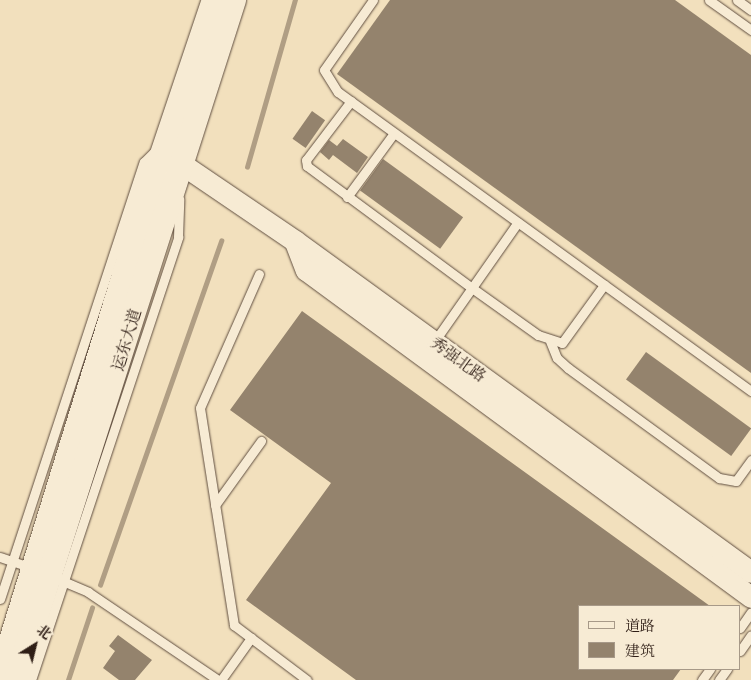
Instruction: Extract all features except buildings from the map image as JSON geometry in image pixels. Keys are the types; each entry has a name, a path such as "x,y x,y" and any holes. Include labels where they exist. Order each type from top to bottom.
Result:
{"main road":[{"name":"运东大道","path":"0,676 40,572 173,150 214,0"},
{"name":"运东大道","path":"173,150 234,0"},
{"name":"运东大道","path":"16,680 40,572"}],"street":[{"name":"秀强北路","path":"173,150 295,241 437,337 751,572"},
{"name":"秀强北路","path":"173,150 751,558"},
{"path":"295,241 306,270 751,597"}],"lane":[{"path":"373,0 324,70 328,80 351,101 394,133 751,391"},
{"path":"709,0 751,30"},
{"path":"737,0 751,10"},
{"path":"351,101 306,160 307,166 472,288 550,341 562,343 570,335 604,284"},
{"path":"347,196 394,133"},
{"path":"31,680 40,572 178,237 173,150"},
{"path":"437,337 518,222"},
{"path":"259,274 200,408 234,626 307,680"},
{"path":"550,341 557,358 568,368 719,478 736,481 751,460"},
{"path":"215,505 261,441"},
{"path":"0,557 88,592 220,680 251,638"},
{"path":"0,599 40,572"},
{"path":"741,627 751,612"},
{"path":"741,649 751,635"}],"waterway":[{"path":"247,167 295,0"},
{"path":"100,585 221,241"},
{"path":"68,680 92,608"}]}
